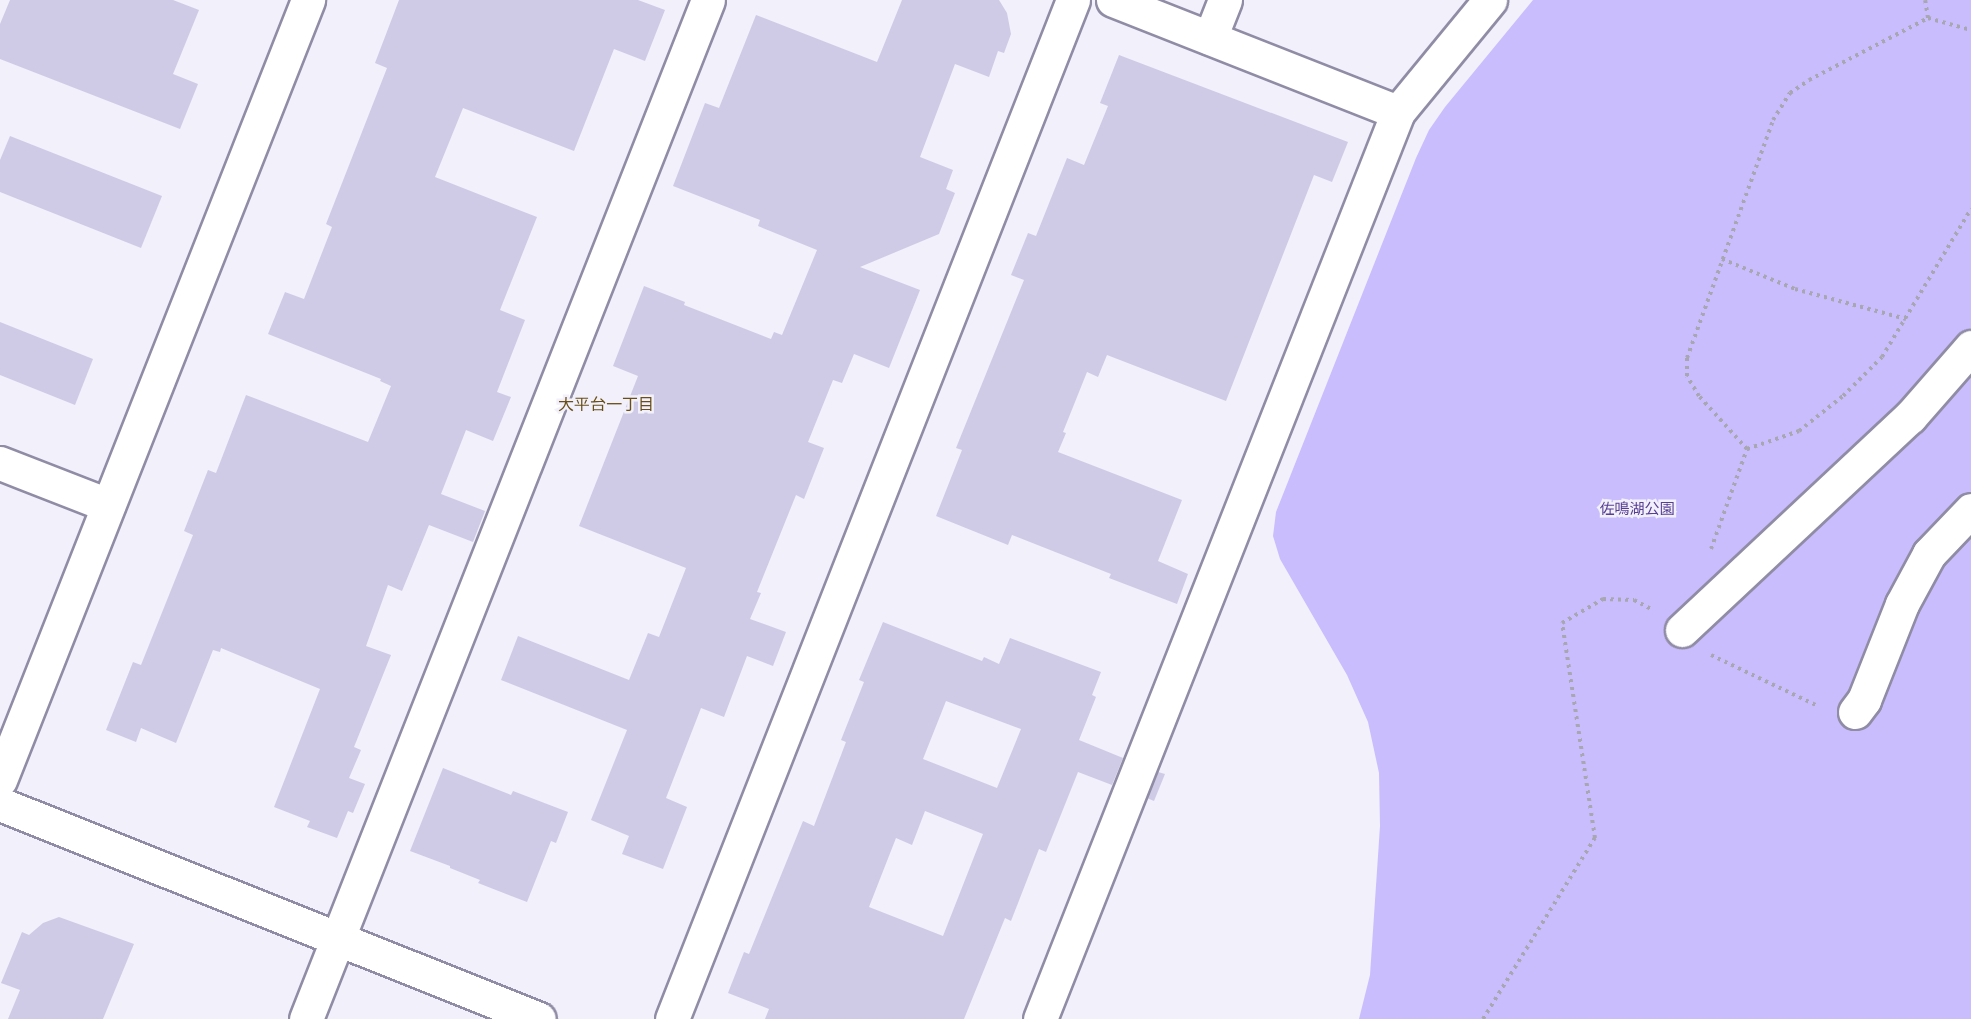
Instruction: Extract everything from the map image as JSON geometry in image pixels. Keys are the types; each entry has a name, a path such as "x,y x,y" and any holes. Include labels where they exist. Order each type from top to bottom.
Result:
{"street":[{"path":"0,780 308,0"},
{"path":"306,1019 708,0"},
{"path":"672,1019 1073,0"},
{"path":"1113,0 1398,112"},
{"path":"1210,38 1225,0"},
{"path":"1040,1019 1398,112 1491,0"},
{"path":"1682,630 1910,417 1971,347"},
{"path":"0,463 108,506"},
{"path":"1856,712 1864,700 1902,604 1929,554 1971,510"},
{"path":"0,804 539,1019"}],"path":[{"path":"1925,0 1928,18"},
{"path":"1747,449 1699,396 1687,376 1687,358 1773,120 1790,93 1809,80 1928,18 1971,30"},
{"path":"1747,449 1799,431 1843,396 1882,357 1971,209"},
{"path":"1722,258 1796,289 1906,319"},
{"path":"1708,559 1747,449"},
{"path":"1483,1019 1595,838 1562,623 1603,599 1634,600 1684,624 1677,639 1838,716 1849,720 1856,712"}],"green space":[{"name":"佐鳴湖公園","path":"1533,0 1971,0 1971,1019 1359,1019 1370,975 1380,826 1379,773 1368,722 1347,675 1280,559 1273,536 1276,512 1429,130 1445,107"}],"building":[{"path":"10,0 173,0 199,10 173,74 198,84 180,129 0,59 0,24"},
{"path":"399,0 638,0 665,10 645,61 614,49 574,151 463,108 435,177 537,217 500,310 525,320 497,392 511,397 493,441 466,430 441,494 485,511 473,542 429,525 402,591 388,585 366,646 391,655 354,747 361,750 349,778 365,784 353,813 348,811 337,838 307,827 310,821 274,807 320,689 221,648 220,652 213,650 176,743 141,728 136,742 106,730 133,662 141,665 193,535 184,531 208,470 216,473 246,395 368,442 391,386 380,381 381,379 268,334 285,292 304,299 332,227 326,224 387,68 375,63"},
{"path":"902,0 999,0 1007,13 1011,34 1004,53 998,51 989,77 955,64 920,157 953,170 946,189 955,193 939,234 860,267 920,290 889,368 854,354 842,383 833,380 808,442 824,448 804,499 796,495 757,592 761,593 750,619 786,632 773,666 747,656 724,717 701,708 666,798 687,807 663,869 622,854 629,836 591,820 627,730 501,680 518,636 629,680 648,633 659,637 686,568 579,526 638,376 613,366 644,286 685,302 684,305 771,339 774,332 782,335 817,250 758,226 760,220 673,186 705,103 719,108 756,15 877,62"},
{"path":"1119,55 1348,142 1332,182 1314,175 1226,401 1107,355 1098,377 1087,372 1063,432 1066,433 1058,452 1182,500 1158,561 1188,574 1177,604 1109,578 1111,574 1012,535 1008,545 936,516 962,450 956,448 1024,280 1011,275 1028,233 1036,236 1067,158 1084,165 1108,106 1100,103"},
{"path":"10,136 162,196 141,248 0,192 0,160"},
{"path":"0,322 93,359 75,405 0,375"},
{"path":"883,622 982,661 984,657 999,664 1010,638 1101,672 1092,695 1096,697 1079,740 1123,758 1112,785 1078,772 1046,852 1039,849 1011,921 1005,918 964,1019 765,1019 769,1009 728,993 744,952 749,954 803,821 814,826 846,742 841,740 864,682 859,680","holes":["946,701 1021,729 997,788 923,759","925,811 983,834 943,936 869,907 896,838 912,845"]},
{"path":"443,768 511,795 513,791 568,812 556,843 551,841 527,902 478,883 480,880 450,868 450,866 410,851"},
{"path":"1158,772 1165,774 1154,801 1147,798"},
{"path":"59,917 134,944 103,1019 8,1019 20,990 1,983 22,932 29,935 43,923"}],"district":[{"name":"大平台一丁目","path":"606,404"}]}
